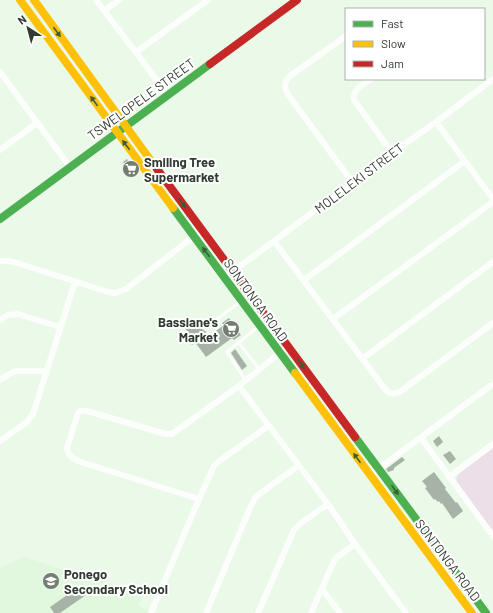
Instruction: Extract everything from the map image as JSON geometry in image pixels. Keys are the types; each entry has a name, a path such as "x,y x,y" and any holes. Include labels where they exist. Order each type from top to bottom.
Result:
{"main road":[{"name":"SONTONGA ROAD","path":"20,0 472,613"},
{"name":"SONTONGA ROAD","path":"34,0 232,271 486,613"},
{"name":"TSWELOPELE STREET","path":"0,219 168,94 298,0"}],"street":[{"path":"96,0 168,94"},
{"path":"104,11 118,0"},
{"path":"136,52 208,0"},
{"path":"345,37 290,76 285,83 285,86 289,96 353,182"},
{"path":"0,72 70,167"},
{"path":"0,84 6,80"},
{"path":"370,80 354,92 353,98 392,153"},
{"name":"MOLELEKI STREET","path":"225,277 392,153 492,83"},
{"path":"333,319 493,200 436,122"},
{"path":"0,150 37,123"},
{"path":"304,280 465,161"},
{"path":"0,261 14,262 112,293 119,292 202,230"},
{"path":"274,241 387,392 393,394 397,393 493,323"},
{"path":"362,359 493,262"},
{"path":"0,442 32,417 75,282"},
{"path":"0,320 8,315 18,314 60,327"},
{"path":"199,499 84,463 72,457 67,448 78,413 84,410 166,434 172,434 239,386 288,346"},
{"path":"0,380 16,371 46,371"},
{"path":"370,475 493,384"},
{"path":"239,386 328,504 355,544 406,613"},
{"path":"151,613 214,466 268,426"},
{"path":"421,438 493,536"},
{"path":"449,477 493,444"},
{"path":"206,613 255,498 298,466"},
{"path":"258,613 294,530 301,523 328,504"},
{"path":"311,613 335,560 355,544"},
{"path":"322,589 340,613"}],"lane":[{"path":"205,328 242,300"},
{"path":"245,380 226,353 260,325"},
{"path":"238,342 259,369"}],"shaded area":[{"path":"493,448 493,532 457,483 456,479 460,473"},
{"name":"Ponego Secondary School","path":"24,557 144,594 138,606 147,610 146,613 0,613 0,568"}],"building":[{"name":"Smiling Tree Supermarket","path":"127,159 137,171 132,176 123,162"},
{"path":"229,318 241,335 234,340 232,338 206,357 195,342 192,345 187,338 190,335 185,328 197,320 202,329 209,336 224,325 222,323"},
{"path":"235,349 247,366 242,370 231,353"},
{"path":"439,436 443,442 437,447 433,441"},
{"path":"450,451 456,459 450,464 443,455"},
{"path":"402,457 405,460 394,468 394,470 388,472 386,469"},
{"path":"434,472 446,488 445,489 463,511 453,519 442,503 441,504 435,499 434,500 425,488 427,487 422,481"},
{"path":"80,586 86,595 60,613 54,613 50,607"}],"traffic: fast":[{"path":"0,219 210,64"},
{"path":"173,208 295,373"},
{"path":"355,437 486,613"}],"traffic: slow":[{"path":"20,0 173,208"},
{"path":"34,0 157,169"},
{"path":"295,373 472,613"}],"traffic: jam":[{"path":"210,64 297,0"},
{"path":"157,169 355,437"}],"place":[{"name":"Smiling Tree Supermarket","path":"131,169"},
{"name":"Bassiane's Market","path":"231,329"},
{"name":"Ponego Secondary School","path":"51,581"}]}
